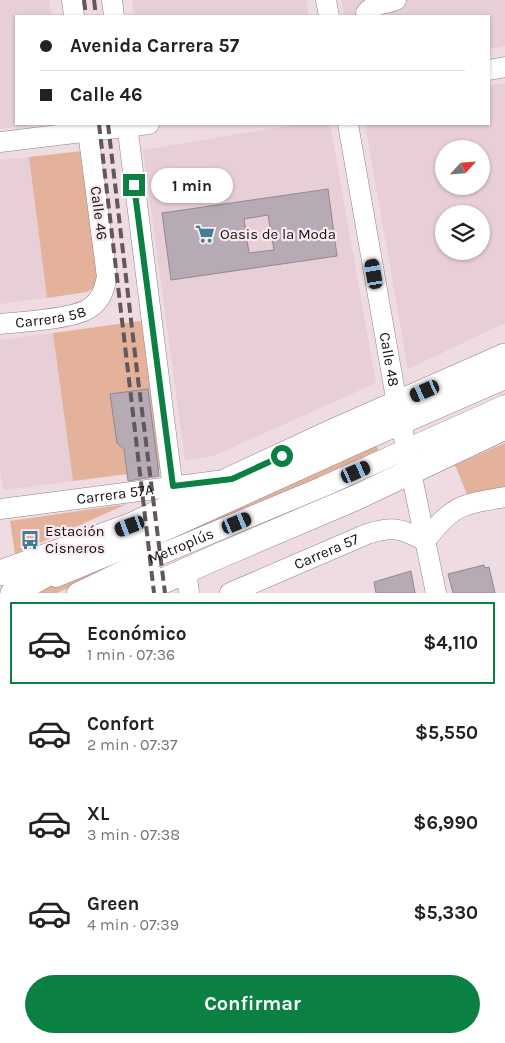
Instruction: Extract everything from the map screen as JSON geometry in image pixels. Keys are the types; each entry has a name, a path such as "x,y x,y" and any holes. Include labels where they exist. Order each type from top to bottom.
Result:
{"main road":[{"path":"15,593 130,526 174,496 232,479 399,414 505,356"},
{"path":"104,593 221,555 355,498 408,460 505,427"},
{"path":"0,573 130,526"},
{"path":"136,593 188,582 221,555"}],"street":[{"path":"72,0 74,15"},
{"path":"112,0 114,15"},
{"path":"326,0 329,15"},
{"path":"366,15 371,7 378,4 396,6"},
{"path":"490,70 505,68"},
{"name":"Calle 48","path":"348,125 399,414 436,593"},
{"path":"0,142 88,128 127,126 174,496"},
{"name":"Calle 46","path":"88,128 107,277 104,291 98,302"},
{"name":"Carrera 58","path":"0,324 77,314 90,309 98,302"},
{"name":"Metroplús","path":"15,593 131,546 399,414 505,378"},
{"name":"Metroplús","path":"77,593 133,566 322,487 408,460 505,405"},
{"name":"Carrera 57A","path":"0,509 174,496"},
{"path":"425,541 446,515 457,508 469,503 505,497"},
{"name":"Carrera 57","path":"230,593 367,534 381,530 391,528 401,530 425,541"}],"shaded area":[{"path":"0,0 49,0 52,15 15,15 15,125 34,125 0,129"},
{"path":"132,0 306,0 309,15 134,15"},
{"path":"341,0 505,0 505,46 490,49 490,15 344,15"},
{"path":"505,83 505,323 408,369 365,125 490,125 490,86"},
{"path":"294,125 330,125 376,383 213,456 185,460 143,150"},
{"path":"82,151 99,278 95,287 87,292 47,298 29,157"},
{"path":"29,157 47,298 0,304 0,160"},
{"path":"147,320 167,469 73,481 53,333"},
{"path":"53,333 73,481 3,490 0,469 0,340"},
{"path":"505,443 505,490 468,497 455,465"},
{"path":"376,444 379,452 57,593 34,593"},
{"path":"127,504 15,554 10,521"}],"building":[{"name":"Oasis de la Moda","path":"328,189 337,256 171,280 162,213","holes":["268,215 274,250 249,253 244,219"]},
{"path":"148,389 159,476 128,481 124,449 117,443 110,394"},
{"path":"484,565 485,568 489,567 495,593 453,593 448,574"},
{"path":"411,571 415,593 376,593 374,582"}],"railway":[{"path":"84,0 86,15"},
{"path":"94,0 96,15"},
{"path":"99,125 154,593"},
{"path":"108,125 165,593"}],"place":[{"name":"Oasis de la Moda","path":"205,234"},
{"name":"Estación Cisneros","path":"30,540"}],"route":[{"path":"134,185 173,486 232,479 282,456"}]}
